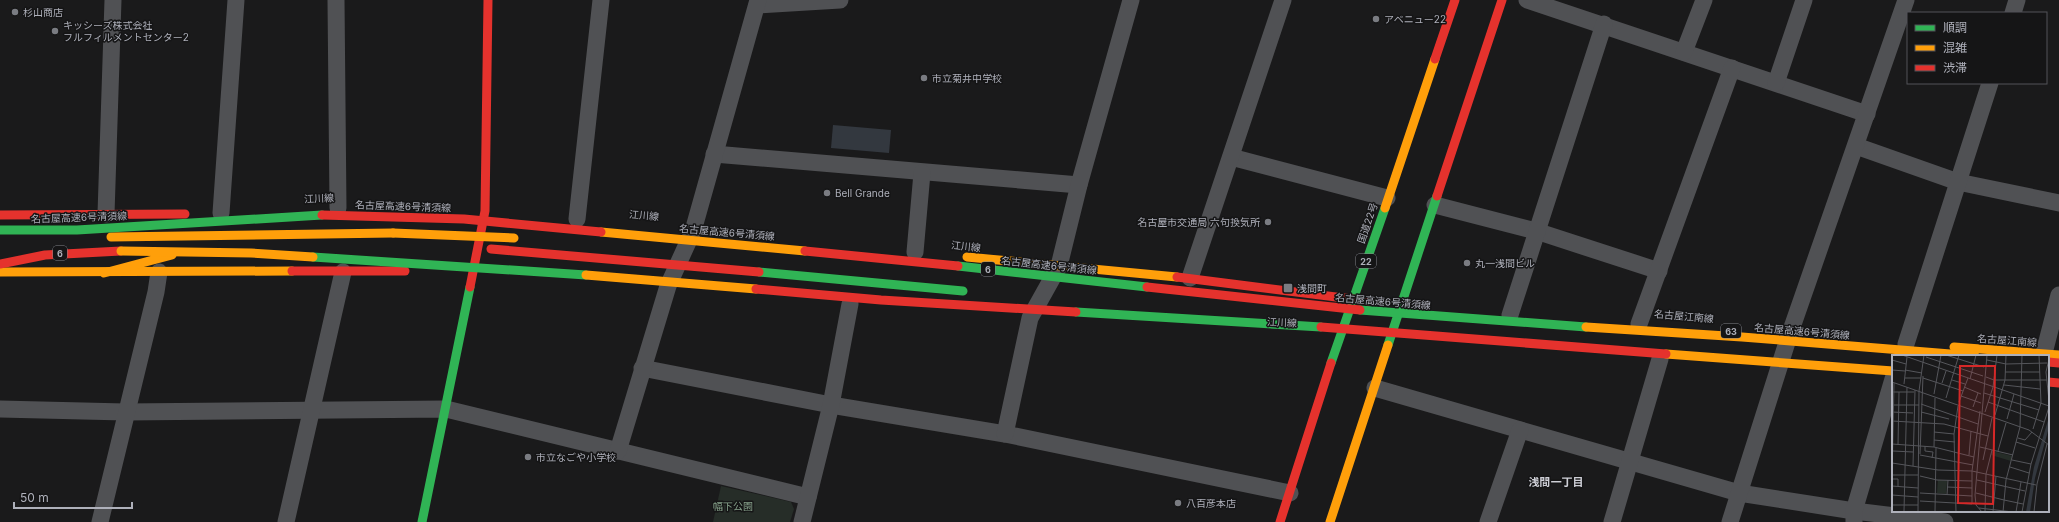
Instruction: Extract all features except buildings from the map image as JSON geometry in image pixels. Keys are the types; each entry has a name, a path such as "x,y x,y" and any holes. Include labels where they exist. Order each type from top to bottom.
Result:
{"main road":[{"path":"422,522 474,271 489,211 488,0"},
{"name":"国道22号","path":"1280,522 1340,337 1455,0"},
{"path":"1330,522 1502,0"},
{"name":"江川線","path":"0,215 222,213 338,208 489,211"},
{"name":"名古屋高速6号清須線","path":"0,230 77,230 296,216 412,216 552,226 893,259 1314,306 1531,324 1742,337 1963,355"},
{"path":"0,236 13,238 393,234 525,239"},
{"path":"104,273 200,247 296,246"},
{"path":"470,249 601,257 970,291"},
{"path":"671,250 694,252"},
{"name":"6","path":"0,264 23,259 73,252 121,251 251,253 488,267 880,300 1306,326 1892,371"},
{"name":"江川線","path":"960,256 1190,278 1402,305"},
{"path":"867,267 1177,296 1314,306"},
{"name":"江川線","path":"0,272 104,273 474,271 668,286 850,304 1030,318 1390,339"},
{"path":"1028,297 1052,300"},
{"path":"1076,302 1306,326"},
{"name":"名古屋江南線","path":"1402,305 1510,315 1906,344 2028,355"},
{"path":"1390,339 1892,377"},
{"path":"2050,357 2059,363"},
{"path":"2049,382 2059,383"}],"street":[{"path":"106,214 113,0"},
{"path":"222,213 236,0"},
{"path":"336,0 338,208"},
{"path":"577,219 601,0"},
{"path":"618,450 668,286 693,231 758,2 840,0"},
{"path":"1190,278 1283,0"},
{"path":"1528,0 1604,24 1866,114"},
{"path":"1684,52 1704,0"},
{"path":"1776,83 1804,0"},
{"path":"1730,522 1789,336 1906,0"},
{"path":"2013,12 2017,0"},
{"path":"1005,434 1030,318 1060,266 1126,1"},
{"path":"1510,315 1604,24"},
{"path":"1639,324 1732,68"},
{"path":"1906,344 1990,84"},
{"path":"1856,146 1958,182 2059,203"},
{"path":"714,154 922,173 1079,185"},
{"path":"1231,157 1388,198"},
{"path":"915,252 922,173"},
{"path":"1435,205 1536,231 1659,271"},
{"path":"100,522 156,292 159,272"},
{"path":"286,522 343,272"},
{"path":"2050,357 2059,295"},
{"path":"802,522 831,405 850,304"},
{"path":"1612,522 1631,462 1660,359"},
{"path":"642,368 831,405 1005,434 1290,493"},
{"path":"1854,516 1892,381"},
{"path":"1375,388 1739,493 1854,516 1946,522"},
{"path":"0,409 126,412 446,409 808,497"},
{"path":"1488,522 1520,430"}],"green space":[{"name":"幅下公園","path":"721,486 791,502 794,509 790,522 713,522"}],"shaded area":[{"path":"833,125 891,130 889,153 831,148"}],"traffic: fast":[{"path":"1388,345 1437,196"},
{"path":"1331,363 1385,208"},
{"path":"0,230 77,230 322,215"},
{"path":"313,257 586,275"},
{"path":"958,266 1147,287"},
{"path":"759,272 963,291"},
{"path":"422,522 470,287"},
{"path":"1360,310 1586,327"},
{"path":"1076,312 1321,327"}],"traffic: slow":[{"path":"1385,208 1435,59"},
{"path":"601,232 805,251"},
{"path":"111,237 393,233"},
{"path":"393,233 514,238"},
{"path":"121,251 251,253 313,257"},
{"path":"104,273 172,255"},
{"path":"967,257 1177,277"},
{"path":"0,272 292,271"},
{"path":"586,275 756,289"},
{"path":"1586,327 1742,337 1963,355"},
{"path":"1330,522 1388,345"},
{"path":"1954,347 2059,355"},
{"path":"1666,354 1892,371"}],"traffic: jam":[{"path":"470,287 485,211 488,0"},
{"path":"1435,59 1455,0"},
{"path":"1437,196 1502,0"},
{"path":"0,215 185,214"},
{"path":"322,215 464,219 601,232"},
{"path":"491,249 759,272"},
{"path":"0,264 45,255 121,251"},
{"path":"805,251 958,266"},
{"path":"292,271 405,271"},
{"path":"1177,277 1368,301"},
{"path":"1147,287 1360,310"},
{"path":"756,289 881,300 1076,312"},
{"path":"1321,327 1666,354"},
{"path":"2049,362 2059,363"},
{"path":"1280,522 1331,363"},
{"path":"2049,382 2059,383"}],"place":[{"name":"杉山商店","path":"15,12"},
{"name":"アベニュー22","path":"1376,19"},
{"name":"キッシーズ株式会社 フルフィルメントセンター2","path":"55,31"},
{"name":"市立菊井中学校","path":"924,78"},
{"name":"Bell Grande","path":"827,193"},
{"name":"名古屋市交通局 六句換気所","path":"1268,222"},
{"name":"丸一浅間ビル","path":"1467,263"},
{"name":"浅間町","path":"1288,288"},
{"name":"市立なごや小学校","path":"528,457"},
{"name":"八百彦本店","path":"1178,503"}],"district":[{"name":"浅間一丁目","path":"1556,482"}]}
